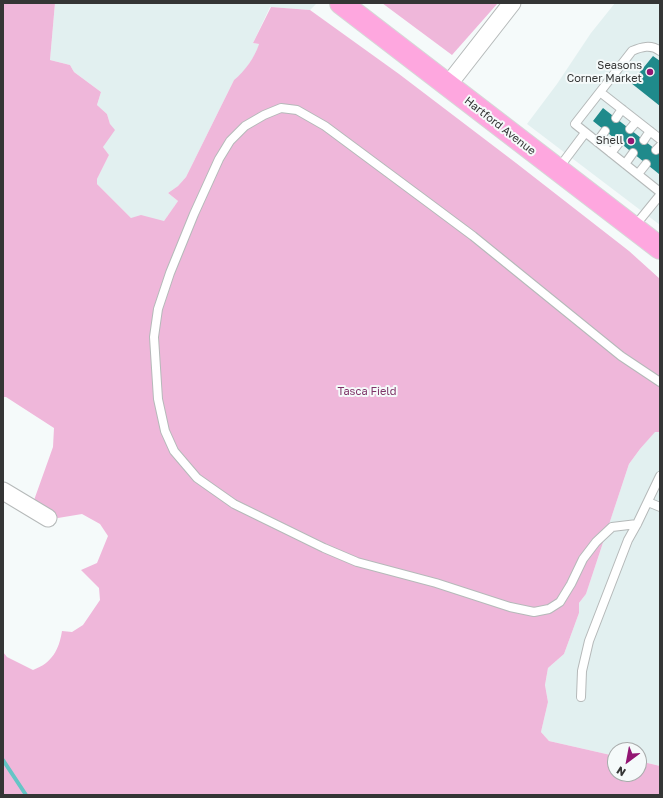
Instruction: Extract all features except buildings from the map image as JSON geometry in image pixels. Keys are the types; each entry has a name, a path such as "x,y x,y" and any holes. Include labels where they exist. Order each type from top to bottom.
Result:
{"highway":[{"name":"Hartford Avenue","path":"341,3 660,248"}],"street":[{"path":"448,85 512,3"},
{"path":"3,491 48,518"}],"lane":[{"path":"633,228 660,193 575,124 632,51 642,47 655,47 660,51"},
{"path":"600,92 660,139"},
{"path":"637,524 612,527 596,542 584,559 560,602 549,609 534,612 510,607 436,583 357,562 324,548 234,504 197,478 174,451 165,431 158,399 154,337 158,309 170,273 194,214 219,159 230,141 245,126 264,114 281,108 297,110 325,126 473,236 621,356 660,382"},
{"path":"616,118 622,109"},
{"path":"630,129 636,121"},
{"path":"597,142 605,131"},
{"path":"644,140 650,131"},
{"path":"557,170 585,133"},
{"path":"611,153 619,143"},
{"path":"625,164 633,153"},
{"path":"638,174 646,164"},
{"path":"581,697 582,671 589,642 628,540 660,476"},
{"path":"648,502 660,507"}],"shaded area":[{"path":"55,3 317,3 310,10 270,7 253,43 259,44 257,52 242,74 234,80 186,177 178,186 168,193 178,201 164,221 131,218 97,184 97,179 109,155 103,147 110,124 107,114 97,105 101,92 74,72 70,65 50,60"},
{"path":"615,3 660,3 660,225 527,124 557,84 591,33"},
{"path":"655,431 660,432 660,766 647,763 647,742 607,742 607,754 549,741 541,732 548,702 545,685 548,668 564,654 579,613 579,603 586,594 629,464"}],"green space":[{"name":"Tasca Field","path":"3,3 55,3 50,60 70,65 74,72 101,92 97,105 107,114 110,124 115,130 103,147 109,155 97,179 97,184 131,218 141,215 164,221 178,201 168,193 178,186 186,177 234,80 246,68 255,54 259,44 253,43 271,7 310,10 399,74 516,163 629,251 660,279 660,432 655,432 629,464 586,594 579,603 579,613 564,654 548,668 545,685 548,702 541,732 549,741 607,754 607,782 647,782 647,763 660,766 660,795 3,795 3,652 7,657 33,670 45,664 54,655 59,644 62,631 72,632 83,625 100,600 99,588 81,570 97,563 108,536 100,524 82,514 58,518 38,509 33,503 53,447 54,428 6,397 3,397"},
{"path":"382,3 498,3 452,55"}],"waterway":[{"path":"3,760 26,795"}],"place":[{"name":"Seasons Corner Market","path":"650,72"},
{"name":"Shell","path":"631,141"}]}
